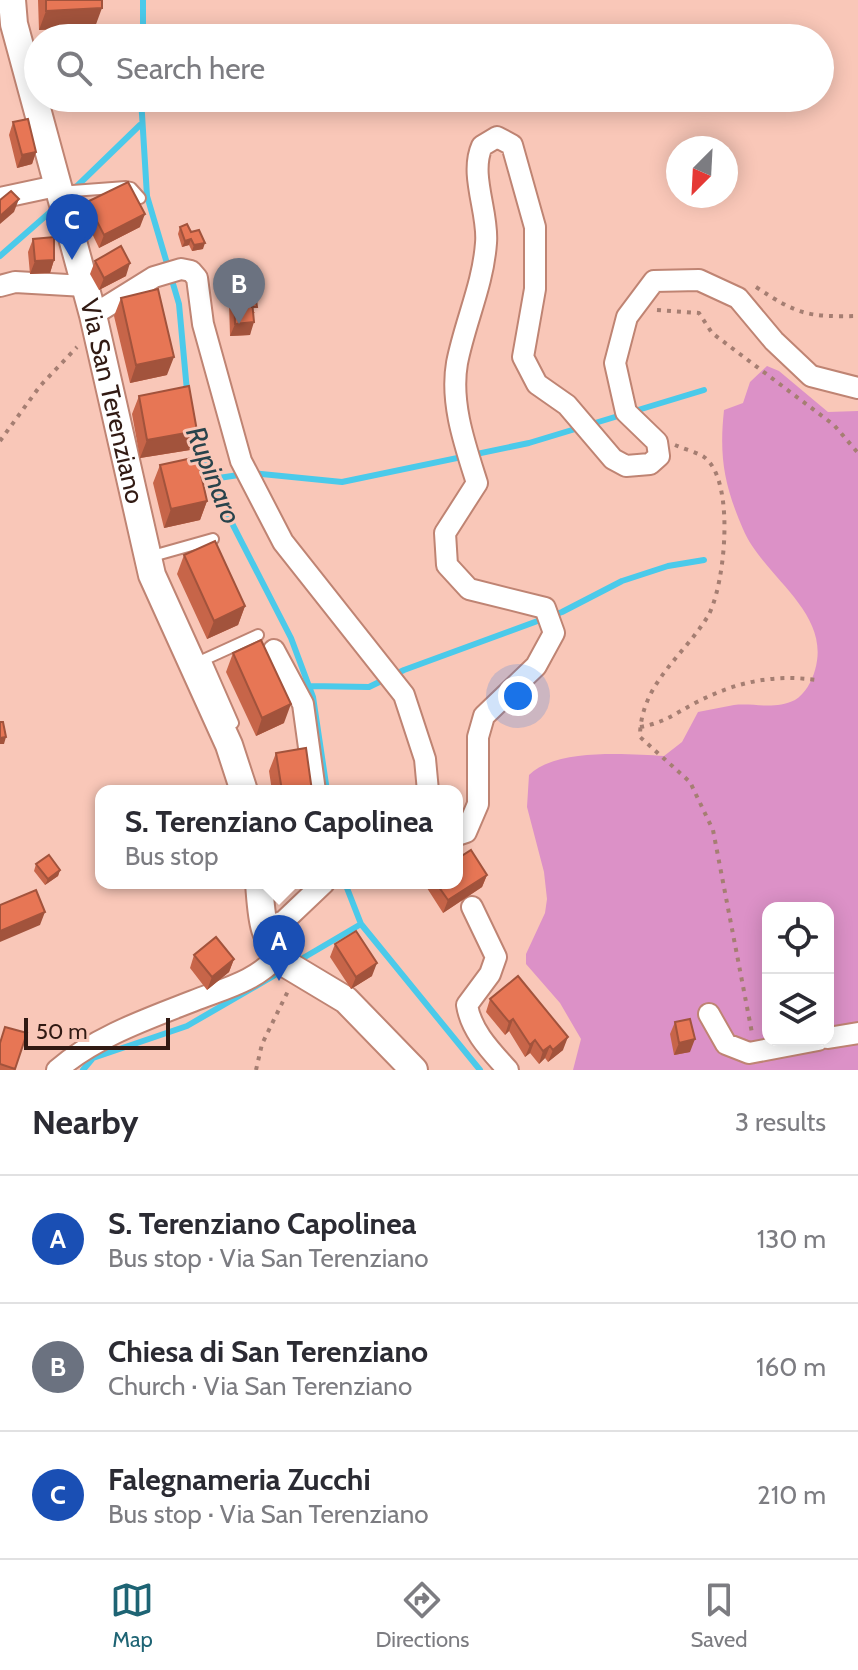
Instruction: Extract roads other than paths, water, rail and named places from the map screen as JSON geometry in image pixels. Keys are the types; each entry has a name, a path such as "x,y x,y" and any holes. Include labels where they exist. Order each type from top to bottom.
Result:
{"street":[{"name":"Via San Terenziano","path":"12,0 14,24 24,62"},
{"name":"Via San Terenziano","path":"37,112 93,315 152,575 199,662 242,785"},
{"path":"463,831 478,804 478,737 484,716 536,666 554,633 545,608 469,589 447,565 445,533 477,483 459,427 457,365 480,287 487,240 479,157 486,141 497,137 512,145 535,227 535,289 523,357 537,384 567,405 599,446 626,466 650,464 659,456 657,442 626,412 615,363 627,317 654,281 699,280 738,298 774,341 811,376 858,388"},
{"path":"0,198 57,189"},
{"path":"93,315 154,277 181,269 191,271 197,278 203,324 241,461 283,542 404,695 425,759 426,785"},
{"path":"0,286 15,282 85,286"},
{"path":"274,650 303,704 314,785"},
{"path":"260,889 263,929 288,963 346,1000 414,1070"},
{"path":"263,929 284,921 318,889"},
{"path":"472,907 496,957 490,974 467,1005 469,1018 487,1046 508,1070"},
{"path":"57,1070 74,1055 141,1022 288,963"},
{"path":"709,1014 726,1044 749,1053 792,1046"},
{"path":"834,1037 858,1033"}],"lane":[{"path":"57,189 126,187 140,198"},
{"path":"148,557 213,539"},
{"path":"236,729 199,662 258,635"}],"waterway":[{"name":"Rupinaro","path":"143,0 143,24"},
{"name":"Rupinaro","path":"142,112 147,196 179,304 187,391"},
{"path":"74,189 140,125"},
{"path":"0,256 57,206"},
{"path":"212,479 252,473 342,482 529,443 704,390"},
{"name":"Rupinaro","path":"195,429 219,498 291,638 313,697 326,785"},
{"path":"309,686 369,687 404,670 562,612 622,581 668,566 704,560"},
{"name":"Rupinaro","path":"347,889 361,924 480,1070"},
{"path":"298,961 361,924"},
{"path":"83,1070 93,1058 187,1026 282,971"}],"place":[{"name":"Falegnameria Zucchi","path":"72,260"},
{"name":"Chiesa di San Terenziano","path":"239,324"},
{"name":"S. Terenziano Capolinea","path":"279,981"}]}
